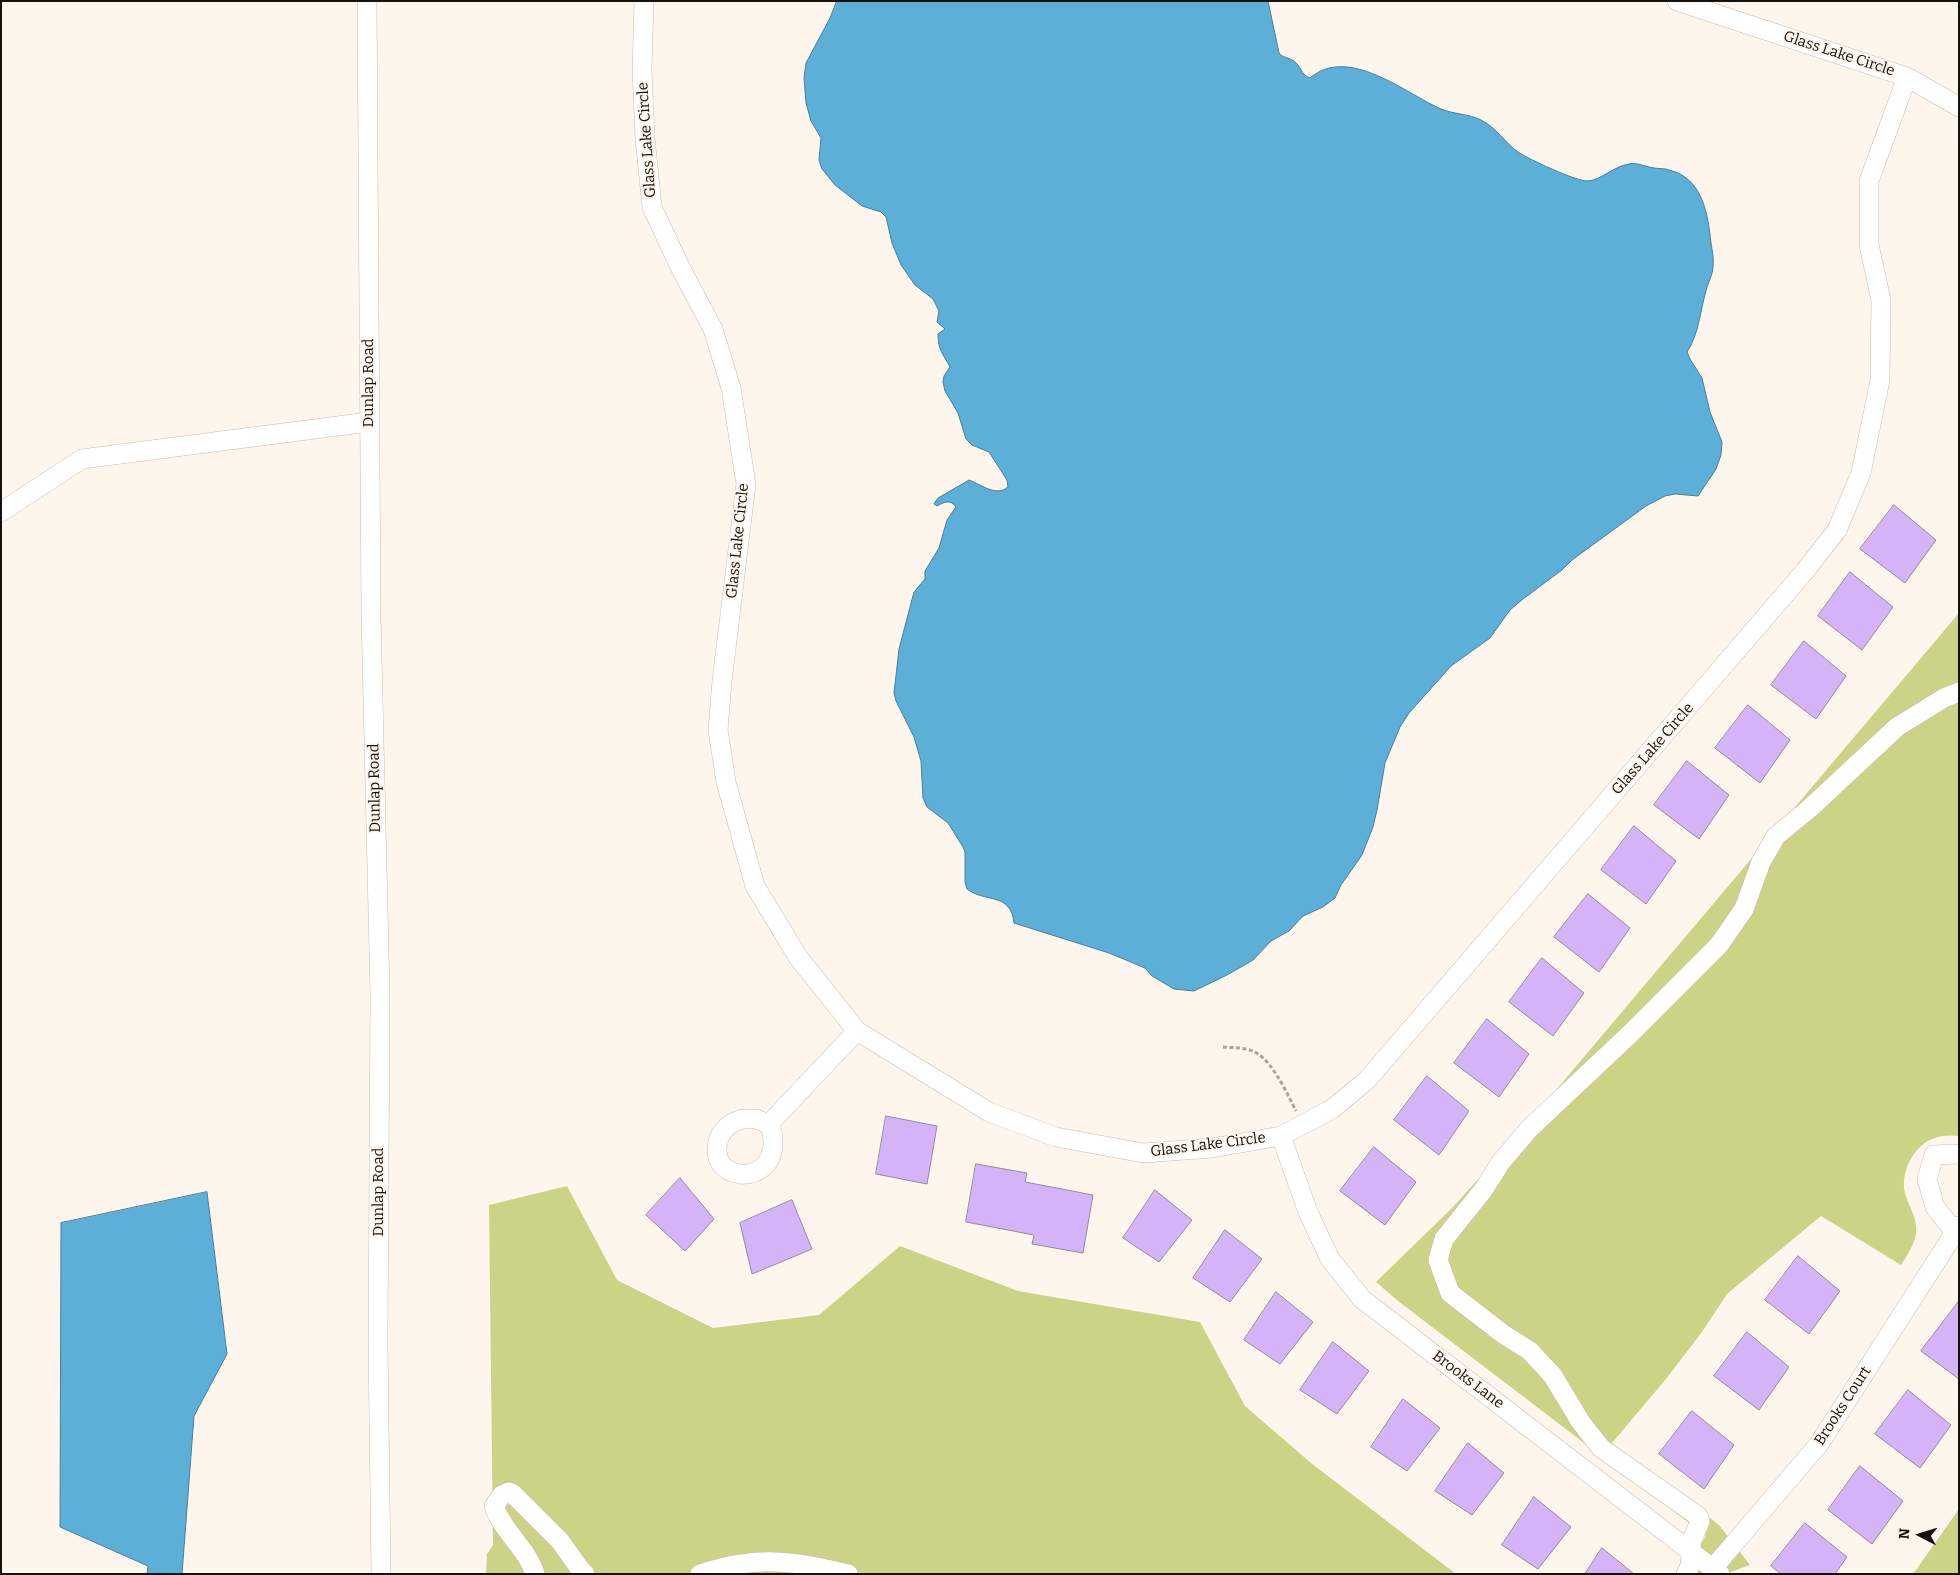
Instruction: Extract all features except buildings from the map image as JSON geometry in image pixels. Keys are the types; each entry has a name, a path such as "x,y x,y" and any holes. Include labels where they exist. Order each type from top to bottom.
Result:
{"street":[{"name":"Dunlap Road","path":"367,1 371,615 380,994 378,1344 380,1574"},
{"name":"Glass Lake Circle","path":"644,1 642,70 645,138 652,206 681,269 713,329 730,388 746,484 722,681 718,730 726,782 755,886 798,956 857,1031 989,1112 1056,1136 1143,1153 1212,1148 1281,1136 1332,1109 1367,1080 1774,608 1836,530 1861,473 1880,380 1881,300 1869,245 1869,181 1907,77 1677,1"},
{"path":"1907,77 1959,107"},
{"path":"1,512 82,459 369,422"},
{"path":"1686,1574 1691,1567 1692,1540 1700,1521 1698,1516 1601,1448 1580,1420 1553,1376 1530,1351 1503,1334 1450,1293 1438,1260 1444,1239 1484,1189 1501,1162 1529,1129 1631,1033 1719,945 1744,909 1761,862 1776,836 1809,809 1897,728 1936,702 1959,692"},
{"path":"769,1124 857,1031"},
{"name":"Brooks Lane","path":"1281,1136 1308,1212 1330,1260 1362,1299 1717,1570"},
{"name":"Brooks Court","path":"1717,1570 1819,1444 1956,1228 1935,1207 1927,1179 1934,1156 1959,1154"},
{"path":"536,1574 498,1517 494,1506 502,1495 509,1492 560,1541 585,1574"},
{"path":"700,1574 741,1564 781,1562 814,1566 848,1574"}],"path":[{"path":"1224,1047 1245,1049 1258,1054 1268,1063 1293,1104 1302,1125"}],"green space":[{"path":"1959,613 1959,1136 1939,1137 1925,1143 1914,1154 1906,1169 1904,1177 1905,1193 1914,1218 1916,1234 1912,1246 1901,1265 1821,1216 1727,1294 1702,1332 1666,1379 1612,1443 1719,1525 1750,1565 1725,1574 1681,1574 1706,1536 1398,1301 1376,1282 1452,1208 1512,1142"},
{"path":"567,1186 617,1280 713,1328 819,1315 900,1246 1018,1291 1200,1322 1245,1406 1311,1463 1456,1574 486,1574 487,1554 493,1545 489,1205"},
{"path":"1959,1509 1959,1574 1912,1574 1916,1570"}],"water":[{"path":"837,1 1268,1 1279,53 1294,61 1305,75 1310,78 1325,69 1341,67 1359,69 1394,83 1441,109 1471,116 1487,123 1518,152 1563,174 1587,181 1597,179 1623,165 1629,164 1666,169 1680,174 1689,181 1702,199 1708,221 1713,269 1697,330 1687,352 1702,378 1710,412 1722,442 1721,455 1716,469 1698,496 1675,494 1665,496 1646,506 1572,560 1562,570 1510,610 1490,638 1451,666 1409,713 1400,727 1385,763 1373,827 1362,855 1341,885 1335,898 1323,907 1303,916 1289,931 1271,941 1253,960 1194,991 1174,989 1152,976 1145,968 1109,953 1014,923 1012,913 1003,902 967,889 965,882 965,852 963,847 948,823 927,807 923,798 921,761 914,737 894,693 899,649 914,592 925,579 925,571 939,548 947,520 956,507 950,502 937,506 934,504 938,498 969,480 999,491 1008,487 1007,480 989,452 972,445 966,439 958,413 945,391 943,382 944,376 950,367 941,352 939,344 938,334 945,329 937,322 939,311 933,299 915,285 901,265 892,243 886,217 881,212 862,206 835,185 822,169 819,160 821,138 811,121 806,103 804,78 806,63"},
{"path":"207,1192 227,1354 194,1416 182,1574 147,1574 148,1566 60,1527 61,1223"}]}
